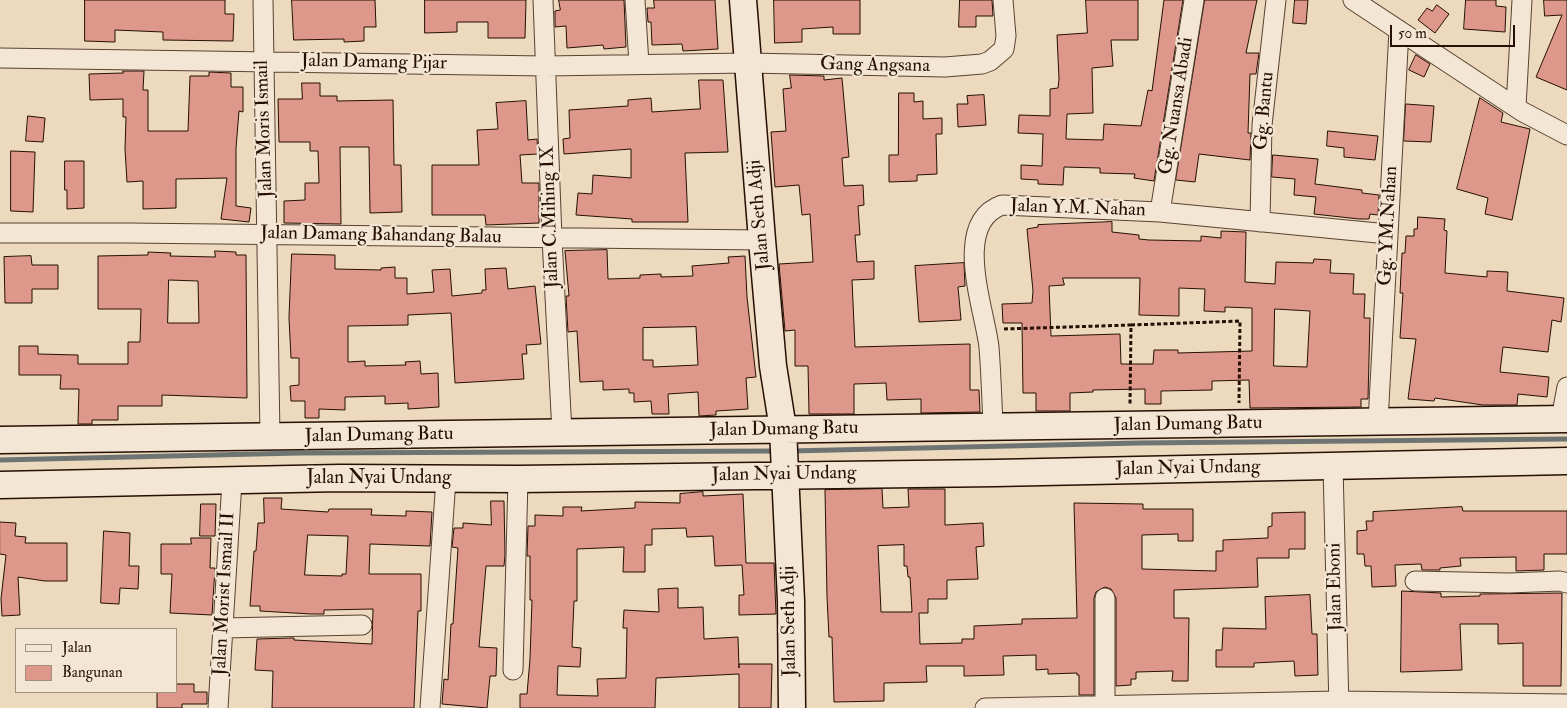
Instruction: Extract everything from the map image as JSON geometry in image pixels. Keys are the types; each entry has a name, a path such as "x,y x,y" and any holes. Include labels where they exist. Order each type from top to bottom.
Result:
{"street":[{"name":"Jalan Moris Ismail","path":"263,0 270,437"},
{"name":"Jalan C.Mihing IX","path":"543,0 562,433"},
{"path":"635,0 639,64"},
{"name":"Jalan Seth Adji","path":"743,0 773,366 783,434 786,472 792,708"},
{"name":"Gang Angsana","path":"748,63 945,67 982,64 999,55 1006,43 1003,0"},
{"name":"Gg. Nuansa Abadi","path":"1160,212 1194,0"},
{"name":"Gg. Bantu","path":"1260,222 1262,125 1276,0"},
{"path":"1354,0 1516,107 1567,135"},
{"path":"1516,107 1522,0"},
{"name":"Gg. YM.Nahan","path":"1378,422 1399,30"},
{"name":"Jalan Damang Pijar","path":"0,58 545,66 748,63"},
{"name":"Jalan Y.M. Nahan","path":"993,428 989,345 975,275 974,251 982,220 994,208 1009,206 1160,212 1388,234"},
{"name":"Jalan Damang Bahandang Balau","path":"0,234 268,234 762,240"},
{"path":"1564,419 1567,387"},
{"name":"Jalan Dumang Batu","path":"0,440 562,433 783,434 993,428 1564,419"},
{"name":"Jalan Nyai Undang","path":"0,485 518,479 786,472 995,473 1567,460"},
{"name":"Jalan Eboni","path":"1333,466 1339,704"},
{"path":"430,708 446,479"},
{"path":"513,670 518,479"},
{"name":"Jalan Morist Ismail II","path":"218,708 232,481"},
{"path":"1415,581 1509,583 1560,581 1567,583"},
{"path":"1105,598 1105,706"},
{"path":"223,628 362,625"},
{"path":"985,708 1339,704 1567,704"}],"path":[{"path":"986,330 1240,321 1239,424"},
{"path":"1130,426 1131,324"}],"building":[{"path":"85,0 225,0 225,14 234,14 233,41 163,40 163,32 115,30 115,42 85,41"},
{"path":"292,0 375,0 376,27 364,27 364,41 344,42 344,39 294,40"},
{"path":"425,0 526,0 525,38 488,38 488,22 457,22 457,32 425,33"},
{"path":"559,0 624,0 626,47 604,49 603,45 567,48 566,26 555,27 555,11 560,10"},
{"path":"654,0 715,0 718,49 683,51 682,44 652,45 651,22 648,22 647,8 654,8"},
{"path":"774,0 860,0 860,34 833,34 833,27 802,29 802,42 775,43"},
{"path":"960,0 992,0 993,16 976,16 976,27 959,27"},
{"path":"1086,0 1138,0 1138,40 1111,40 1113,66 1092,68 1093,113 1067,114 1066,139 1103,140 1104,124 1141,126 1148,90 1152,91 1164,0 1183,0 1154,181 1134,178 1135,174 1100,173 1100,168 1064,167 1063,185 1038,184 1038,180 1021,179 1021,165 1042,166 1043,134 1018,133 1019,115 1050,116 1050,89 1058,88 1059,79 1057,35 1087,33"},
{"path":"1205,0 1257,0 1246,53 1259,53 1256,74 1250,74 1248,133 1251,133 1250,160 1199,154 1195,182 1176,180"},
{"path":"1295,0 1308,0 1306,24 1293,23"},
{"path":"1466,0 1496,0 1496,6 1506,7 1505,32 1464,29"},
{"path":"1544,0 1567,0 1567,90 1536,77 1562,15 1545,16"},
{"path":"1437,5 1449,14 1435,33 1418,20 1427,8 1432,11"},
{"path":"1416,55 1430,64 1424,77 1409,70"},
{"path":"123,71 144,71 143,90 148,90 148,131 188,131 190,76 209,76 209,72 231,73 231,87 243,87 243,112 239,111 236,148 236,206 251,208 249,222 221,219 227,178 176,179 176,208 143,209 143,181 127,182 126,117 123,117 123,99 90,100 89,74 123,73"},
{"path":"790,75 824,76 824,80 842,78 849,157 842,158 844,186 863,185 864,205 858,206 860,235 855,235 857,262 874,261 874,279 852,280 855,347 970,344 970,390 979,390 980,412 921,413 921,399 887,400 886,383 854,384 854,414 809,414 808,366 795,366 795,330 785,331 779,264 813,262 810,214 802,215 799,185 775,187 771,132 786,131 783,89 791,88"},
{"path":"699,80 723,80 728,152 685,153 688,222 632,222 632,219 576,215 578,193 592,194 593,175 631,178 631,149 564,154 563,139 570,138 569,110 628,106 628,100 651,98 652,112 700,109"},
{"path":"302,83 320,83 320,96 337,96 337,101 393,100 394,165 401,165 402,212 370,213 369,147 340,147 341,224 284,223 284,201 305,200 305,183 319,183 318,151 310,151 310,142 279,142 278,99 302,99"},
{"path":"899,93 914,93 914,102 923,101 923,119 942,118 942,134 936,134 937,174 917,175 917,181 889,182 889,155 898,155"},
{"path":"984,95 986,125 958,127 957,104 968,104 967,96"},
{"path":"1480,98 1503,113 1501,122 1530,129 1512,220 1485,214 1488,198 1457,189"},
{"path":"526,101 528,140 537,139 538,154 520,155 522,183 539,183 539,223 486,225 485,215 432,215 432,165 479,165 477,130 498,129 496,103"},
{"path":"1406,104 1434,106 1431,142 1404,141"},
{"path":"28,116 45,118 43,142 26,141"},
{"path":"1328,131 1378,136 1375,160 1344,157 1344,148 1327,146"},
{"path":"11,151 35,152 33,212 11,211"},
{"path":"1273,155 1318,159 1315,184 1362,190 1362,193 1379,195 1378,215 1370,214 1369,219 1359,219 1314,214 1316,197 1294,195 1295,179 1272,177"},
{"path":"65,161 84,161 84,208 67,209"},
{"path":"1418,217 1445,219 1444,230 1447,231 1445,273 1487,277 1487,271 1508,272 1507,291 1564,298 1561,322 1552,320 1548,352 1503,347 1500,372 1549,377 1547,397 1518,394 1517,405 1483,405 1435,398 1434,401 1408,399 1416,339 1400,338 1403,293 1400,293 1402,253 1405,253 1406,236 1414,236"},
{"path":"1112,222 1112,232 1139,235 1139,239 1149,240 1201,241 1201,236 1221,238 1221,231 1246,232 1245,282 1275,284 1276,262 1313,263 1314,259 1331,260 1330,273 1354,274 1353,294 1365,294 1364,318 1370,318 1368,399 1361,399 1361,407 1250,408 1249,380 1212,381 1212,390 1161,391 1161,404 1145,404 1145,389 1093,390 1093,392 1070,393 1070,411 1036,411 1036,393 1023,393 1022,323 1003,323 1002,304 1032,303 1033,291 1027,229 1038,227 1038,225","holes":["1063,278 1140,278 1139,315 1179,316 1179,288 1205,289 1204,311 1225,312 1225,307 1252,308 1252,351 1178,353 1178,350 1154,350 1153,364 1121,364 1120,334 1051,336 1049,286 1064,285","1275,309 1310,311 1307,367 1274,366"]},
{"path":"607,250 608,279 640,278 640,275 661,274 661,277 693,276 692,266 729,263 728,257 745,256 747,297 756,377 746,378 748,409 716,411 716,415 699,416 698,392 668,394 669,414 652,414 651,401 634,402 634,393 629,393 629,389 603,390 603,381 580,382 577,331 568,332 566,296 569,296 565,251","holes":["696,327 698,365 653,367 653,360 643,360 643,328"]},
{"path":"215,251 236,252 236,255 246,255 247,398 162,395 162,406 118,406 118,420 92,420 92,424 78,424 79,389 60,389 61,375 19,375 19,346 38,346 38,354 78,355 78,364 128,364 128,342 140,342 141,309 98,309 98,256 148,255 148,252 171,253 170,256 215,257","holes":["169,280 198,281 199,323 168,323"]},
{"path":"292,254 335,255 335,269 381,270 381,268 395,267 395,278 407,278 407,294 434,292 432,270 450,269 452,296 482,293 482,290 486,290 485,269 506,268 508,289 535,286 541,344 526,345 527,354 522,354 524,379 455,383 451,313 408,315 408,325 348,326 348,362 365,361 365,366 406,365 405,362 420,361 421,374 438,373 439,407 408,409 408,403 385,404 385,396 345,397 345,410 319,409 319,418 305,418 305,401 291,401 290,386 299,385 299,358 291,358 289,318"},
{"path":"31,256 32,265 58,265 58,289 32,289 32,303 5,303 4,257"},
{"path":"964,263 965,286 958,287 961,320 919,322 915,266"},
{"path":"882,489 883,508 909,507 908,489 945,489 945,525 983,523 984,546 976,547 978,579 947,580 947,599 928,599 928,613 919,613 920,644 962,643 962,639 974,639 974,626 1022,624 1022,619 1077,618 1074,503 1143,504 1143,509 1193,509 1193,541 1178,541 1178,534 1142,535 1142,569 1216,571 1216,551 1223,551 1223,540 1268,538 1268,527 1272,526 1272,513 1305,512 1305,549 1289,549 1289,558 1257,558 1258,587 1174,590 1174,618 1189,618 1188,681 1172,681 1173,671 1136,672 1136,679 1131,679 1131,685 1116,686 1116,598 1111,589 1105,587 1096,592 1094,598 1094,695 1079,695 1079,675 1077,673 1048,674 1048,669 1036,670 1036,655 1003,656 1004,675 964,676 964,666 926,666 927,682 884,683 884,701 834,702 832,637 829,637 827,597 825,490","holes":["904,545 904,566 907,566 908,577 910,577 912,612 881,612 878,546"]},
{"path":"703,492 703,496 743,494 746,563 774,563 776,614 739,615 739,595 744,595 742,565 715,566 713,536 687,537 686,528 652,529 652,545 645,545 645,572 623,572 624,547 577,549 577,601 574,601 572,647 581,648 580,667 558,666 557,695 598,696 597,679 626,678 627,628 623,628 624,610 659,612 658,589 678,588 678,608 703,607 704,639 738,637 739,668 739,664 772,664 771,708 739,708 739,674 656,678 655,708 520,708 520,694 527,694 530,659 532,600 530,600 530,556 527,556 528,526 535,526 535,515 563,516 563,507 582,507 581,511 635,508 635,502 680,503 680,494"},
{"path":"264,498 282,498 281,509 328,512 329,509 372,509 371,515 406,516 406,511 432,512 430,546 370,544 369,574 421,574 421,611 418,611 414,708 272,708 273,671 255,670 257,639 294,638 294,640 372,644 373,609 324,610 324,614 311,614 260,611 260,606 250,606 258,523 264,523","holes":["308,535 348,536 346,574 342,574 342,576 305,575"]},
{"path":"491,501 504,501 505,555 504,566 486,566 479,647 497,648 496,676 490,676 487,708 442,704 444,679 448,680 451,624 453,624 458,548 452,547 454,528 463,528 463,523 491,525"},
{"path":"201,504 216,504 215,536 200,536"},
{"path":"1462,507 1463,511 1567,511 1567,554 1544,554 1544,570 1516,571 1516,557 1460,558 1461,566 1440,568 1440,570 1422,570 1421,564 1395,565 1396,586 1372,587 1371,566 1365,566 1364,554 1357,554 1357,531 1367,530 1366,521 1373,521 1373,512"},
{"path":"0,522 16,523 15,536 26,537 25,543 67,543 67,581 45,581 18,577 20,615 2,616 1,599 6,555 0,554"},
{"path":"104,531 130,533 129,566 139,566 138,589 120,588 119,604 101,603"},
{"path":"191,538 211,538 210,568 215,568 212,615 170,613 172,574 161,574 161,544 191,544"},
{"path":"1402,591 1441,593 1441,597 1480,596 1480,594 1562,593 1561,686 1523,686 1523,643 1498,644 1498,624 1460,624 1462,670 1401,672"},
{"path":"1310,595 1312,634 1317,634 1318,675 1295,676 1294,661 1254,663 1254,667 1216,667 1216,650 1222,650 1223,628 1266,629 1265,597"},
{"path":"178,684 194,684 194,692 207,692 207,704 182,704 182,708 157,708 157,693 178,693"}],"waterway":[{"path":"790,451 1139,443 1567,439"},
{"path":"0,460 299,453 777,451"}]}
